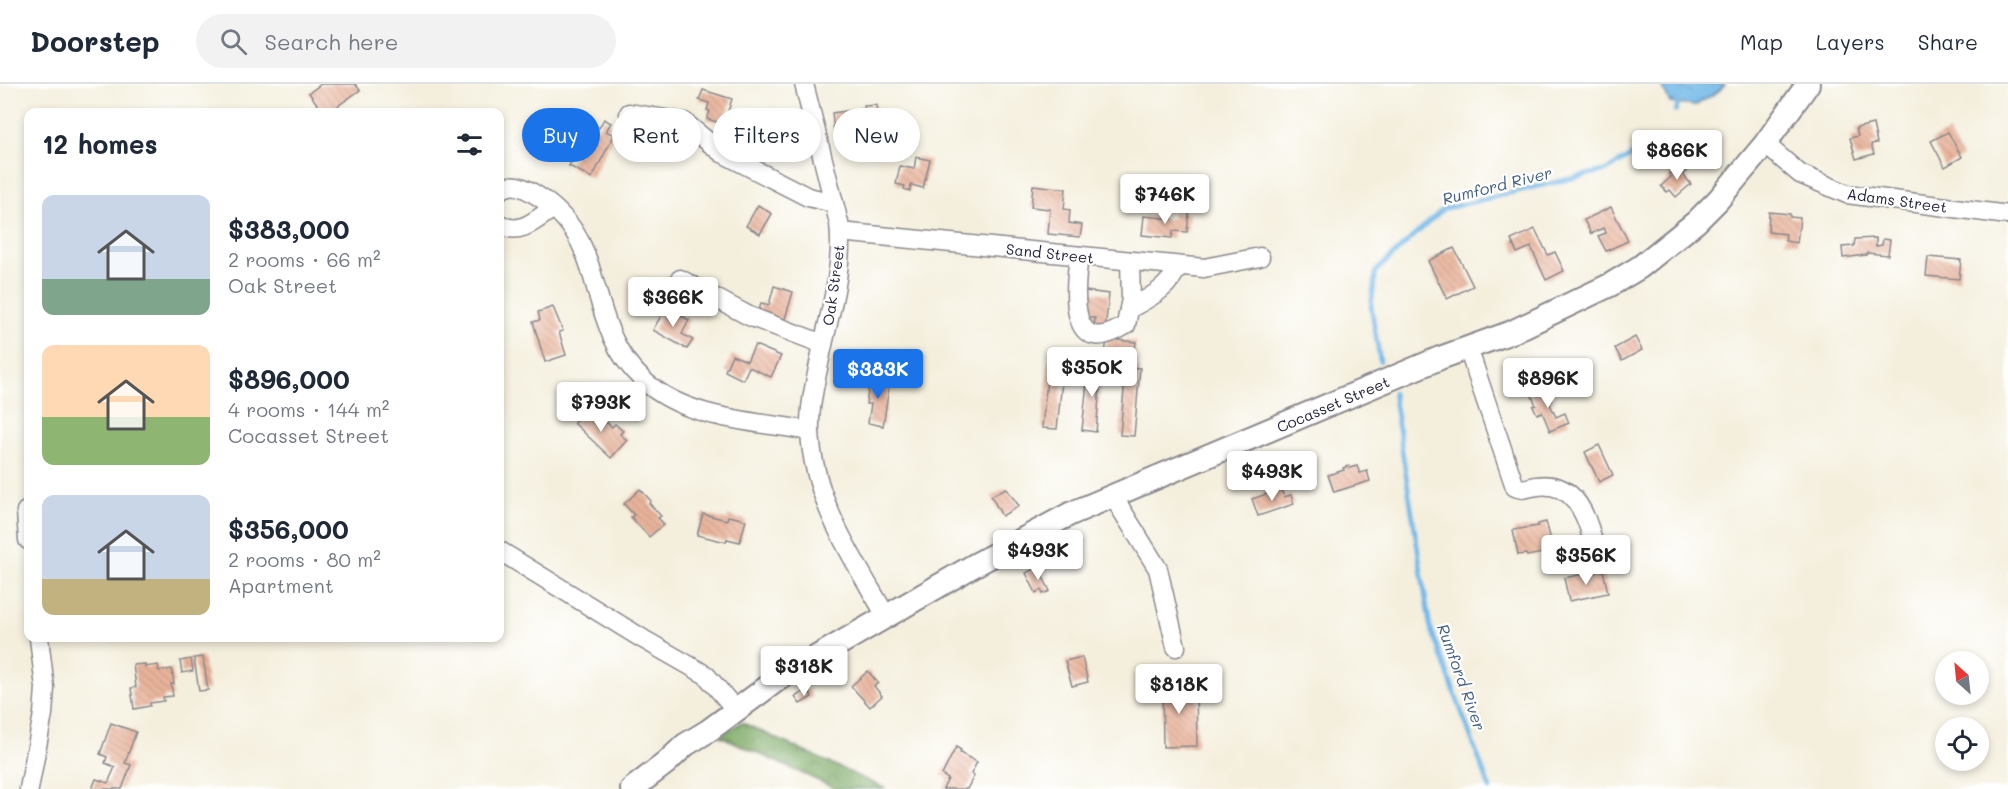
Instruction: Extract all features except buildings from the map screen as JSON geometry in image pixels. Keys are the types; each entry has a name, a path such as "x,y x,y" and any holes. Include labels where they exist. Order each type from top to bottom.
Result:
{"main road":[{"name":"Cocasset Street","path":"632,789 666,764 685,745 801,664 1046,526 1440,358 1512,332 1564,308 1640,267 1711,207 1765,144 1808,84"}],"street":[{"name":"Oak Street","path":"804,84 840,232 837,275 811,412 810,431 816,473 830,512 886,616"},
{"path":"701,136 722,153 808,197 834,203"},
{"name":"Adams Street","path":"1765,144 1800,174 1847,194 2008,215"},
{"path":"504,188 521,186 538,196 553,208 582,243 612,336 626,360 645,382 667,397 694,410 810,431"},
{"path":"504,226 512,229 522,228 553,208"},
{"name":"Sand Street","path":"840,232 1204,268 1260,257"},
{"path":"1079,256 1075,282 1076,313 1080,324 1088,334 1099,336 1117,331 1126,324 1131,299 1130,261"},
{"path":"1129,309 1163,288 1175,274 1178,266"},
{"path":"680,279 749,316 823,344"},
{"path":"1468,348 1515,487 1520,490 1548,485 1561,489 1585,512 1592,538"},
{"path":"1113,496 1158,569 1176,647"},
{"path":"504,553 706,675 735,709"},
{"path":"29,789 43,714 45,688 39,642"}],"green space":[{"path":"741,722 886,789 836,789 720,736"}],"water":[{"path":"1661,84 1725,84 1719,91 1695,106 1670,103"}],"waterway":[{"name":"Rumford River","path":"1676,111 1679,99"},
{"name":"Rumford River","path":"1380,361 1371,306 1376,271 1443,209 1607,170 1657,140"},
{"name":"Rumford River","path":"1393,393 1430,626 1490,789"}]}
